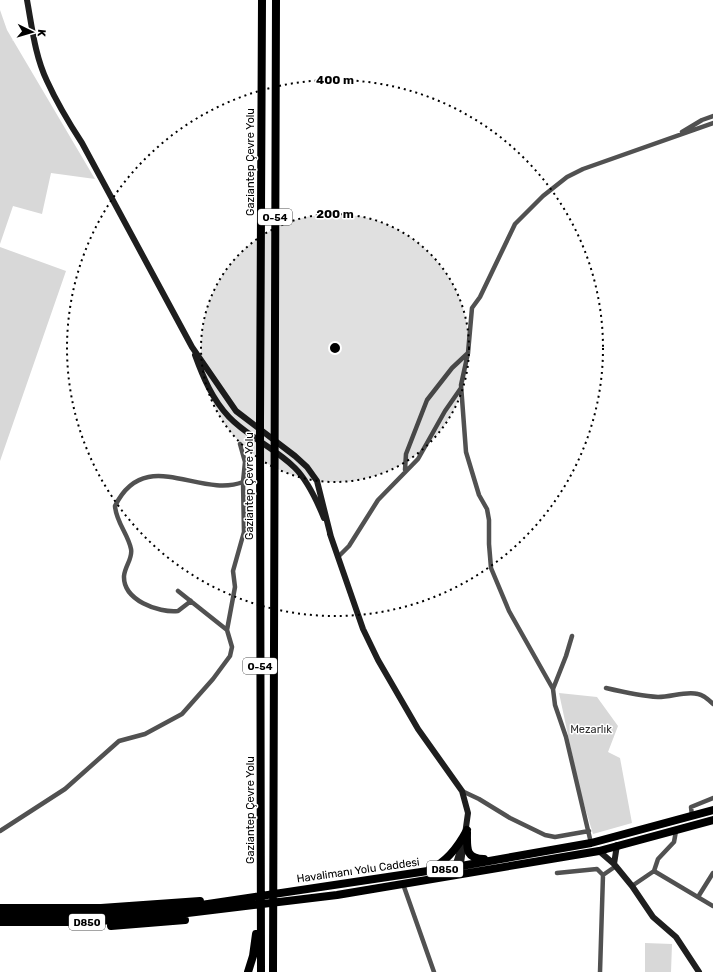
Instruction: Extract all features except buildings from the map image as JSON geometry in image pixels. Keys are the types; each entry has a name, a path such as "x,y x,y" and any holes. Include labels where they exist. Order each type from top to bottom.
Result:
{"highway":[{"name":"Gaziantep Çevre Yolu","path":"261,972 259,916 261,856 260,425 262,0"},
{"name":"O-54","path":"273,972 276,0"},
{"name":"Havalimanı Yolu Caddesi","path":"0,922 104,921 219,910 403,884 500,860 591,843 713,810"},
{"name":"Havalimanı Yolu Caddesi","path":"0,915 75,915 141,912 181,908 420,872 457,871 598,851 713,820"},
{"path":"467,830 467,848 470,855 478,859 500,860"},
{"path":"420,872 432,868 453,852 467,830"},
{"path":"0,908 101,908 237,899"},
{"path":"0,927 136,925 191,919 219,910"},
{"path":"248,972 256,940 259,916"}],"street":[{"path":"27,0 32,33 46,80 66,118 82,142 192,347 236,411 306,467 316,481 331,537 363,629 378,660 418,730 462,791 468,813 467,830 457,871"},
{"path":"679,134 690,126 713,116"},
{"path":"591,843 566,737 555,705 553,689 510,611 491,568 489,520 486,509 479,495 466,452 461,388 468,353 472,308 480,296 519,218 542,196 567,177 583,169 632,153 679,134 713,123"},
{"path":"192,347 202,374 218,404 240,426 294,468 309,488 331,537"},
{"path":"405,470 406,454 427,400 452,368 468,353"},
{"path":"338,557 349,546 372,508 405,470 418,459 445,411 461,388"},
{"path":"0,831 65,789 119,741 145,734 182,714 213,679 230,656 232,647 227,630 235,588 233,571 244,532 243,482 245,462 240,444"},
{"path":"191,601 178,611 174,612 144,603 131,593 124,577 132,552 120,524 115,506 123,492 132,484 155,475 162,475 184,481 224,486 233,486 243,482"},
{"path":"178,591 227,630"},
{"path":"553,689 572,636"},
{"path":"606,688 645,696 698,694 713,704"},
{"path":"462,791 479,799 510,818 545,834 555,837 589,830"},
{"path":"692,816 691,807 713,798"},
{"path":"632,886 654,871 658,859 674,842 676,830"},
{"path":"600,972 604,875 615,865 617,845"},
{"path":"598,851 615,865 632,886 653,917 676,937 699,972"},
{"path":"557,874 597,869 604,875"},
{"path":"654,871 713,906"},
{"path":"698,897 713,873"},
{"path":"403,884 434,972"}],"green space":[{"path":"0,10 7,30 95,179 51,173 42,214 13,206 0,244"},
{"path":"0,247 66,271 0,461"},
{"name":"Mezarlık","path":"559,693 597,697 618,726 608,752 620,758 632,823 593,834 580,791"},
{"path":"645,943 672,944 671,972 645,972"}]}
